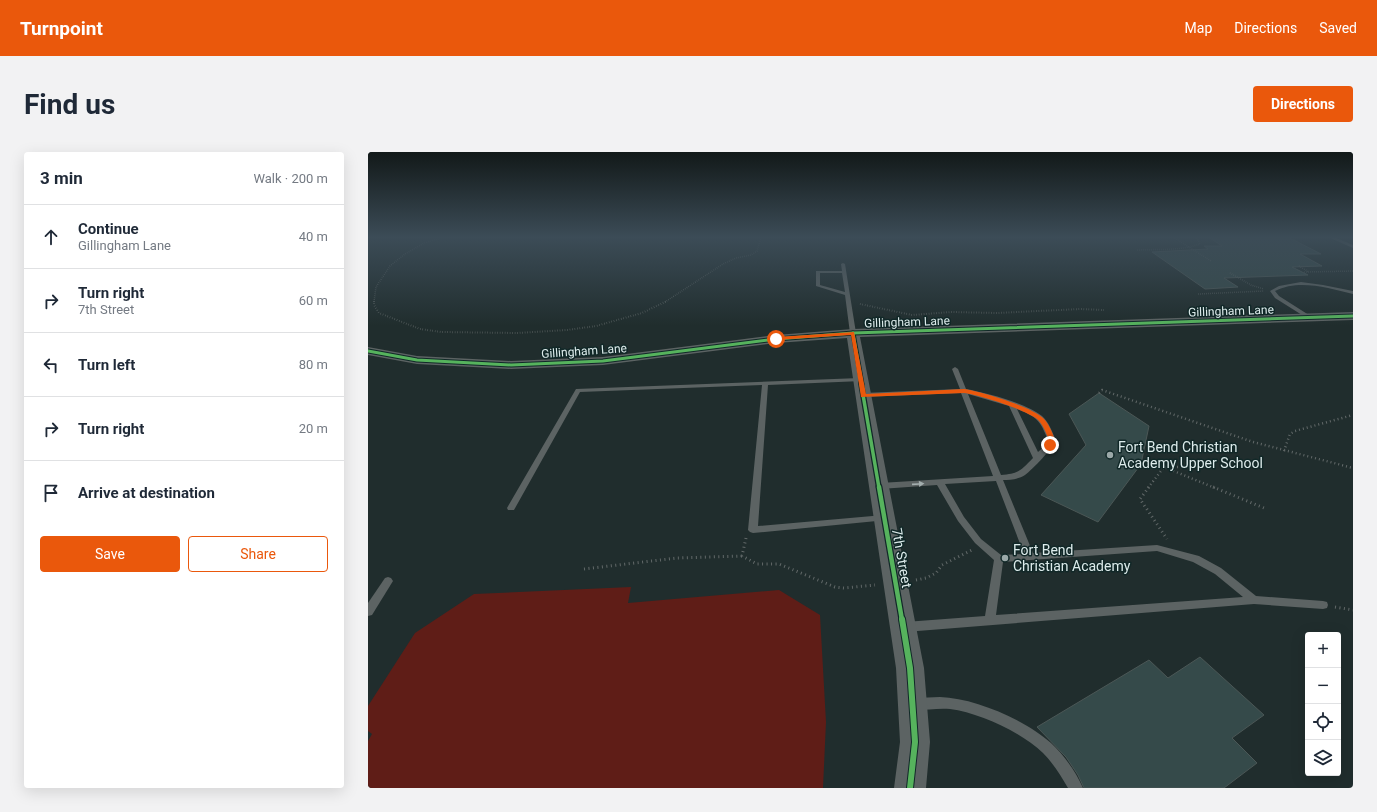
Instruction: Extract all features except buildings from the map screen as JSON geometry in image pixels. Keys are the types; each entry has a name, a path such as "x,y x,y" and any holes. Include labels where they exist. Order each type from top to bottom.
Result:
{"street":[{"name":"Gillingham Lane","path":"368,351 417,360 511,365 603,361 776,339 853,333 1353,316"},
{"name":"7th Street","path":"853,333 910,668 915,742 910,788"}],"lane":[{"path":"843,267 853,333"},
{"path":"844,272 818,272 818,286 847,294"},
{"path":"1310,318 1277,297 1272,291 1284,286 1304,284 1334,288 1353,294"},
{"path":"955,369 1030,557"},
{"path":"765,384 753,530 884,518"},
{"path":"511,508 578,390 765,384 975,392 1030,412 1040,418 1045,424 1052,440 1050,445 1021,474 998,478 879,486"},
{"path":"1012,406 1037,458"},
{"path":"940,482 960,519 983,546 999,559 1157,548 1196,560 1218,571 1254,600"},
{"path":"990,620 999,559"},
{"path":"368,612 388,582"},
{"path":"903,627 1254,600 1323,605"},
{"path":"913,704 952,704 981,711 1014,727 1043,745 1064,768 1076,788"}],"path":[{"path":"390,267 376,286 374,305 379,313 420,329 441,332 517,333 567,330 596,326 642,313 673,298 684,288 719,267"},
{"path":"1303,272 1353,271"},
{"path":"1230,273 1251,285 1272,291"},
{"path":"1198,294 1272,291"},
{"path":"848,301 912,315 951,312 997,313 1080,309 1109,311"},
{"path":"1099,393 1102,390 1253,442 1353,468"},
{"path":"1284,451 1290,434 1295,431 1353,415"},
{"path":"1164,467 1186,467"},
{"path":"1164,467 1264,508"},
{"path":"1164,467 1140,499 1176,553"},
{"path":"742,556 746,539 753,530"},
{"path":"584,569 677,558 742,556 757,564 779,564 835,587 844,588 895,583 926,578 936,573 942,565 953,558 983,546"},
{"path":"1323,605 1353,610"}],"shaded area":[{"path":"631,587 628,603 779,590 820,615 826,722 823,788 368,788 368,741 372,734 368,731 368,706 415,633 474,594"}],"cycle path":[{"path":"368,351 417,360 511,365 603,361 776,339 853,333 1353,316"},
{"path":"853,333 910,668 915,742 910,788"}],"place":[{"name":"Fort Bend Christian Academy Upper School","path":"1110,455"},
{"name":"Fort Bend Christian Academy","path":"1005,558"}],"route":[{"path":"776,339 853,333 863,395 964,391 975,392 1030,412 1040,418 1045,424 1052,440 1050,445"}]}
